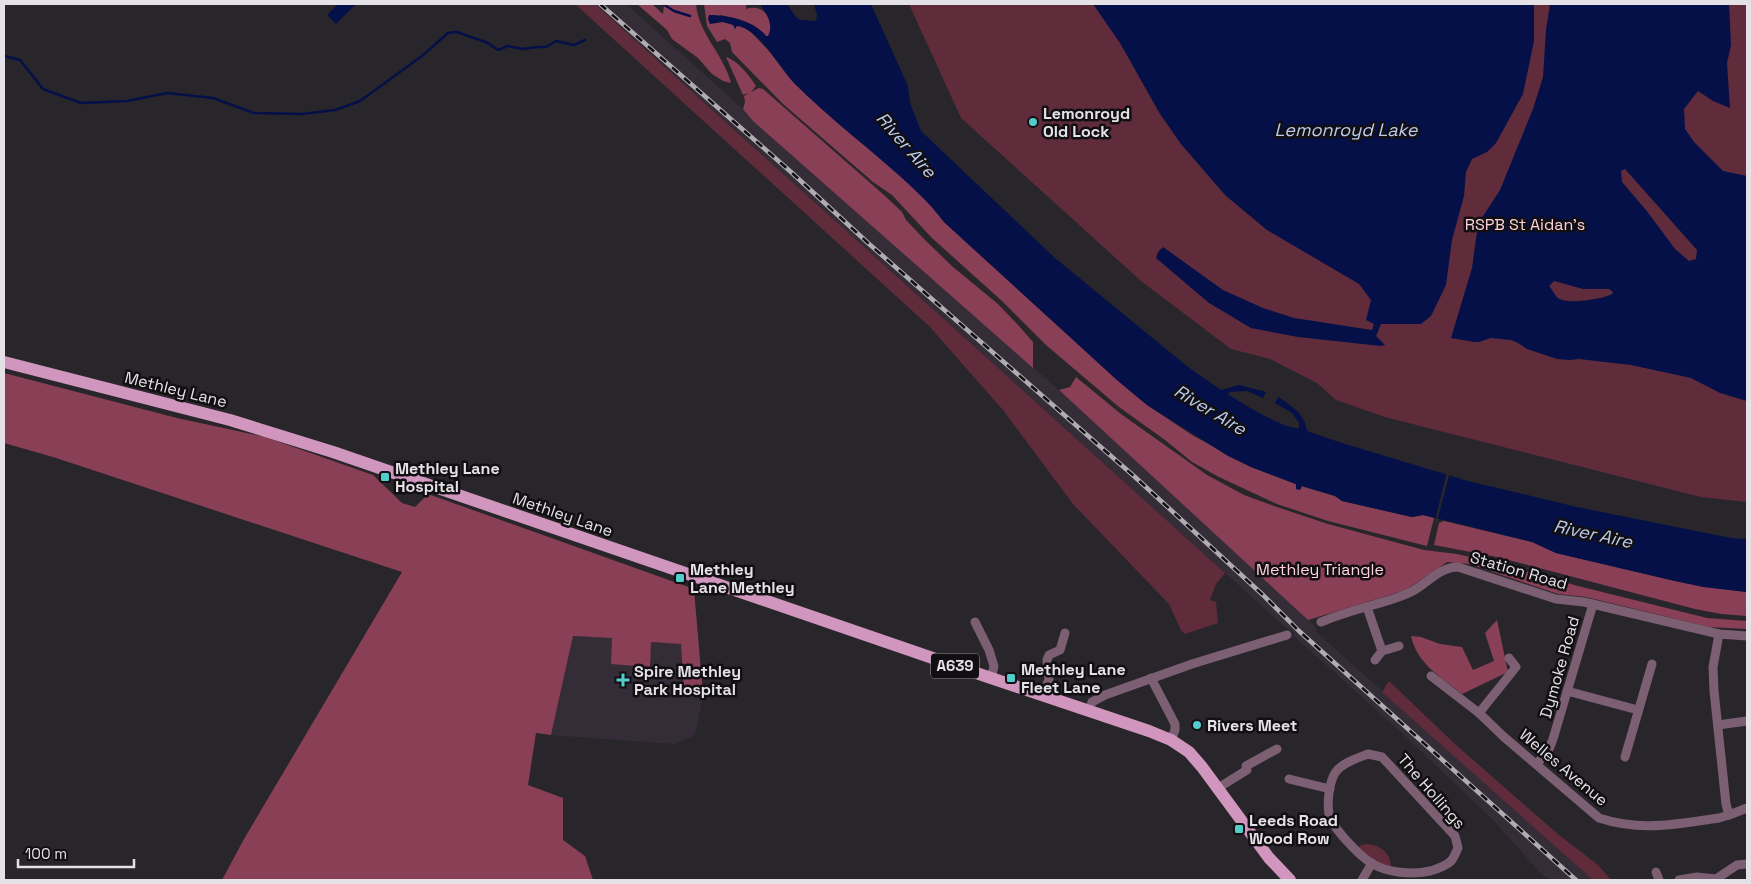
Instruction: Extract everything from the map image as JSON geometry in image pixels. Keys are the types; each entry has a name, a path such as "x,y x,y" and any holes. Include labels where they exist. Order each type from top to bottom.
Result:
{"main road":[{"name":"Methley Lane","path":"4,362 230,420 333,452 992,678"},
{"name":"A639","path":"992,678 1149,731 1171,740 1189,752 1269,858 1290,880"}],"street":[{"name":"Station Road","path":"1321,622 1401,597 1443,570 1450,567 1458,567 1556,599 1593,604 1718,634 1747,636"},
{"name":"Dymoke Road","path":"1537,764 1549,749 1553,739 1593,604"},
{"path":"1367,607 1382,651"},
{"path":"975,622 989,650 994,666 992,678"},
{"path":"1043,695 1049,679 1047,660 1049,655 1060,650 1065,633"},
{"path":"1718,634 1713,667 1726,804 1729,815"},
{"path":"1089,710 1092,702 1105,695 1221,654 1287,635"},
{"path":"1375,660 1382,651 1399,646"},
{"path":"1479,713 1516,667 1510,658"},
{"path":"1625,757 1652,664"},
{"name":"Welles Avenue","path":"1431,676 1479,713 1599,818 1649,827 1719,818 1747,808"},
{"path":"1151,678 1175,724 1171,740"},
{"path":"1568,691 1638,710"},
{"path":"1718,724 1747,721"},
{"path":"1218,788 1247,770 1246,766 1277,749"},
{"name":"The Hollings","path":"1368,754 1382,757 1455,836 1458,848 1451,862 1437,869 1420,873 1388,869 1372,863 1354,849 1329,816 1328,802 1335,772 1349,761 1368,754"},
{"path":"1289,779 1330,790"},
{"path":"1362,880 1372,863"},
{"path":"1679,880 1697,877 1716,880 1737,865 1747,864"}],"shaded area":[{"path":"595,4 626,4 743,109 753,121 1059,390 1317,628 1315,631 1594,880 1553,880 1543,876 1494,821 1403,734 1295,637 1293,635 1295,632 1293,633 1285,627"},
{"name":"Spire Methley Park Hospital","path":"573,636 612,638 649,667 651,642 681,644 684,693 703,695 695,735 674,744 551,735"}],"green space":[{"path":"575,4 595,4 1225,573 1216,584 1210,600 1216,602 1218,623 1185,634 1181,630 1169,604 1073,504 1003,410 929,326"},
{"path":"637,4 652,4 663,14 664,4 696,4 701,25 723,63 731,83 723,81 712,74 698,58 672,39 667,30"},
{"path":"704,4 746,4 746,9 758,8 763,11 769,19 769,36 766,36 752,25 721,15 714,22 742,26 749,30 795,84 924,197 944,222 1117,380 1147,405 1192,435 1251,467 1301,486 1335,496 1342,501 1412,517 1423,515 1434,518 1427,546 1328,521 1277,504 1192,462 1119,407 1046,345 1002,301 932,238 892,195 873,182 783,104 732,52 730,43 725,39 717,42 707,26"},
{"name":"RSPB St Aidan's","path":"909,4 1747,4 1747,502 1701,497 1385,417 1336,400 1317,383 1270,359 1231,349 1141,281 961,118"},
{"path":"726,57 739,65 747,73 756,86 751,92 759,88 763,89 884,195 902,212 906,220 923,238 953,267 998,304 1033,342 1033,368 753,121 743,109 744,96 749,93 743,95"},
{"path":"4,373 177,418 265,437 373,475 402,503 415,507 428,494 694,589 703,695 684,693 681,644 651,642 650,667 611,664 612,638 573,636 551,735 536,733 528,785 563,798 563,840 585,856 593,880 222,880 244,839 402,572 53,457 4,443"},
{"name":"Methley Triangle","path":"1076,377 1121,414 1207,475 1244,495 1328,524 1424,550 1457,554 1499,564 1707,618 1747,621 1747,629 1709,627 1586,597 1558,594 1469,564 1447,562 1406,590 1308,620 1059,390 1070,387"},
{"path":"1444,521 1532,542 1556,553 1675,581 1704,587 1747,592 1747,616 1695,609 1497,557 1434,545 1439,523"},
{"path":"1497,620 1508,672 1462,694 1438,676 1424,662 1414,646 1411,636 1421,637 1440,644 1462,647 1473,670 1494,661 1485,633"},
{"path":"1389,681 1456,745 1559,835 1598,865 1611,880 1593,880 1382,692"},
{"path":"1367,844 1384,850 1389,857 1391,866 1372,860 1359,848 1361,845"}],"water":[{"path":"338,4 356,4 336,24 327,15"},
{"name":"River Aire","path":"760,4 787,4 800,20 816,21 817,15 814,4 871,4 908,86 910,103 921,131 1055,258 1188,367 1221,390 1239,385 1266,392 1263,398 1247,391 1229,392 1228,394 1263,415 1284,425 1299,428 1299,423 1292,413 1275,403 1278,397 1301,415 1307,431 1468,481 1577,507 1731,538 1747,539 1747,592 1704,587 1675,581 1556,553 1532,542 1423,515 1412,517 1342,501 1335,496 1302,486 1300,490 1296,489 1296,484 1228,456 1147,405 1117,380 944,222 907,182 795,84 754,34 737,26 735,29 733,25 723,22 710,24 708,19 709,15 735,18 749,23 768,36 770,24"},
{"name":"Lemonroyd Lake","path":"1093,4 1534,4 1534,41 1523,94 1496,143 1487,152 1472,159 1466,172 1464,196 1452,240 1446,285 1431,316 1421,324 1381,324 1376,336 1385,345 1381,346 1298,337 1251,328 1209,303 1156,258 1158,252 1163,247 1223,290 1263,308 1294,318 1372,330 1374,324 1366,320 1371,300 1359,284 1267,230 1225,195 1181,144 1160,114 1120,43"},
{"path":"1550,4 1729,4 1731,45 1727,63 1730,108 1713,101 1698,91 1684,109 1685,129 1694,142 1723,171 1747,176 1747,401 1720,393 1691,378 1631,365 1579,359 1557,359 1527,349 1511,340 1491,338 1474,342 1451,338 1472,268 1478,224 1500,190 1533,109 1543,77","holes":["1625,169 1697,250 1696,259 1689,261 1675,249 1622,182 1621,171","1554,281 1583,289 1609,289 1613,292 1607,296 1593,299 1563,300 1557,297 1549,286"]}],"pier":[{"path":"1447,472 1450,472 1437,521 1435,521"}],"waterway":[{"path":"663,4 674,11 690,16"},
{"path":"4,56 20,60 43,89 81,103 127,101 167,93 213,98 254,113 302,114 335,110 360,101 422,56 448,33 457,32 488,43 498,50 508,46 522,49 546,47 556,41 574,45 585,40"}],"railway":[{"path":"600,4 791,172 868,243 1135,477 1263,595 1299,631 1576,880"}],"place":[{"name":"Lemonroyd Old Lock","path":"1033,122"},
{"name":"Methley Lane Hospital","path":"385,477"},
{"name":"Methley Lane Methley","path":"680,578"},
{"name":"Methley Lane Fleet Lane","path":"1011,678"},
{"name":"Spire Methley Park Hospital","path":"623,680"},
{"name":"Rivers Meet","path":"1197,725"},
{"name":"Leeds Road Wood Row","path":"1239,829"}]}
